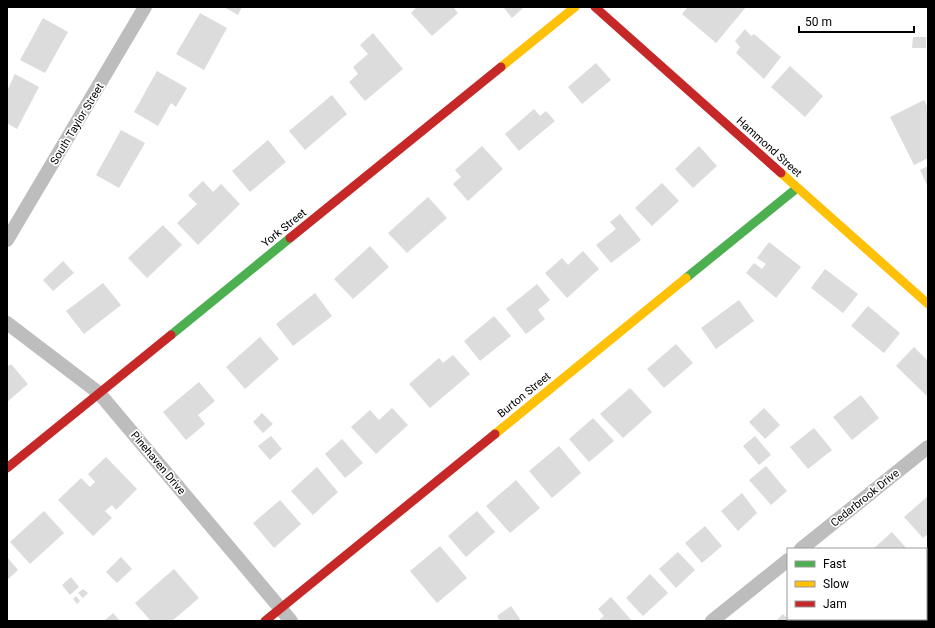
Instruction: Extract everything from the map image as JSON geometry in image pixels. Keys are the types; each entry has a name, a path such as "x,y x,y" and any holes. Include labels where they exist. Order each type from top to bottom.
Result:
{"street":[{"name":"South Taylor Street","path":"7,240 67,142 145,7"},
{"name":"York Street","path":"7,468 575,7"},
{"name":"Hammond Street","path":"595,7 928,304"},
{"name":"Burton Street","path":"265,621 797,188"},
{"name":"Pinehaven Drive","path":"7,323 99,393 291,621"},
{"name":"Cedarbrook Drive","path":"802,548 928,447"},
{"path":"712,621 787,561"}],"building":[{"path":"224,7 242,7 238,15"},
{"path":"417,7 453,7 458,13 432,36 411,13"},
{"path":"503,7 524,7 512,18"},
{"path":"688,7 746,7 716,43 682,14"},
{"path":"200,13 227,28 204,70 176,54"},
{"path":"43,18 68,32 45,73 20,60"},
{"path":"745,29 751,36 754,34 781,57 764,79 736,53 740,47 735,41"},
{"path":"373,33 403,69 365,101 349,82 358,74 353,67 368,54 360,45"},
{"path":"913,37 926,37 926,48 912,48"},
{"path":"596,63 611,80 582,104 568,87"},
{"path":"790,66 823,96 805,117 771,87"},
{"path":"157,71 187,88 176,107 171,103 158,126 134,112"},
{"path":"15,74 39,87 17,129 7,123 7,91"},
{"path":"332,95 347,114 305,150 289,131"},
{"path":"924,100 928,108 928,158 914,165 890,117"},
{"path":"534,109 540,116 546,111 555,121 519,151 505,134"},
{"path":"121,130 145,143 119,188 96,175"},
{"path":"268,140 286,162 250,192 232,171"},
{"path":"482,146 503,169 468,201 453,184 461,177 455,170"},
{"path":"699,146 717,166 693,188 675,169"},
{"path":"928,166 928,187 920,170"},
{"path":"203,181 213,192 221,184 240,204 198,245 177,223 197,204 188,195"},
{"path":"662,183 679,201 652,226 635,208"},
{"path":"428,197 447,218 407,253 388,233"},
{"path":"620,214 641,240 611,263 596,245 616,229 610,222"},
{"path":"163,225 182,245 147,278 128,258"},
{"path":"769,242 801,267 776,298 746,273 754,263 762,269 766,264 757,258"},
{"path":"370,246 389,267 353,299 334,279"},
{"path":"583,251 599,269 567,298 545,273 562,258 568,265"},
{"path":"63,261 74,273 53,291 43,280"},
{"path":"825,269 858,294 843,313 811,288"},
{"path":"103,283 121,305 84,334 66,311"},
{"path":"537,284 550,300 538,310 545,319 526,334 506,309"},
{"path":"315,293 332,316 293,346 276,324"},
{"path":"739,300 754,321 716,349 701,328"},
{"path":"868,306 900,333 884,353 851,326"},
{"path":"494,316 511,336 480,361 464,341"},
{"path":"260,337 279,359 245,389 226,367"},
{"path":"676,344 693,363 664,388 647,369"},
{"path":"914,347 928,361 928,397 896,366"},
{"path":"453,355 470,374 430,408 409,384 439,358 443,363"},
{"path":"11,364 28,384 7,402 7,367"},
{"path":"199,382 215,401 198,415 205,424 186,440 163,412"},
{"path":"630,388 652,412 623,438 600,414"},
{"path":"861,395 879,418 852,440 833,417"},
{"path":"392,408 408,425 376,454 351,427 370,410 379,420"},
{"path":"764,408 780,425 765,439 749,422"},
{"path":"262,413 273,424 263,433 253,422"},
{"path":"593,418 614,441 589,462 569,439"},
{"path":"814,428 832,450 808,469 790,447"},
{"path":"271,436 282,449 270,460 258,446"},
{"path":"755,436 771,455 759,465 743,446"},
{"path":"342,439 363,463 345,478 325,454"},
{"path":"559,446 581,473 552,498 529,471"},
{"path":"106,457 137,489 116,510 112,505 105,511 112,518 93,536 58,500 81,478 90,487 95,482 88,474"},
{"path":"766,466 787,491 771,505 749,480"},
{"path":"317,467 338,492 313,515 291,491"},
{"path":"516,480 540,508 510,533 486,506"},
{"path":"742,493 757,513 738,531 721,511"},
{"path":"928,496 928,534 923,538 904,517"},
{"path":"280,500 301,524 274,548 253,523"},
{"path":"44,511 64,533 30,564 10,542"},
{"path":"477,511 495,532 466,557 448,536"},
{"path":"705,526 722,546 702,563 685,543"},
{"path":"892,532 906,548 874,548"},
{"path":"440,546 467,578 437,603 410,571"},
{"path":"678,552 695,570 676,588 659,569"},
{"path":"7,557 18,570 7,580"},
{"path":"121,557 132,569 117,583 106,572"},
{"path":"174,569 199,598 172,621 151,621 135,603"},
{"path":"650,574 668,593 643,616 626,598"},
{"path":"71,577 79,587 70,595 62,585"},
{"path":"83,589 88,593 83,598 78,593"},
{"path":"76,596 80,601 77,604 73,599"},
{"path":"611,597 632,621 598,621 604,616 598,609"},
{"path":"511,606 520,619 518,621 500,621 497,616"},
{"path":"113,613 120,621 104,621"},
{"path":"783,614 787,620 790,621 776,621"},
{"path":"814,620 841,620 840,621"}],"traffic: fast":[{"path":"686,278 797,188"},
{"path":"171,335 290,238"}],"traffic: slow":[{"path":"501,67 575,7"},
{"path":"781,173 928,304"},
{"path":"495,434 686,278"}],"traffic: jam":[{"path":"595,7 781,173"},
{"path":"290,238 501,67"},
{"path":"7,468 171,335"},
{"path":"265,621 495,434"}]}
